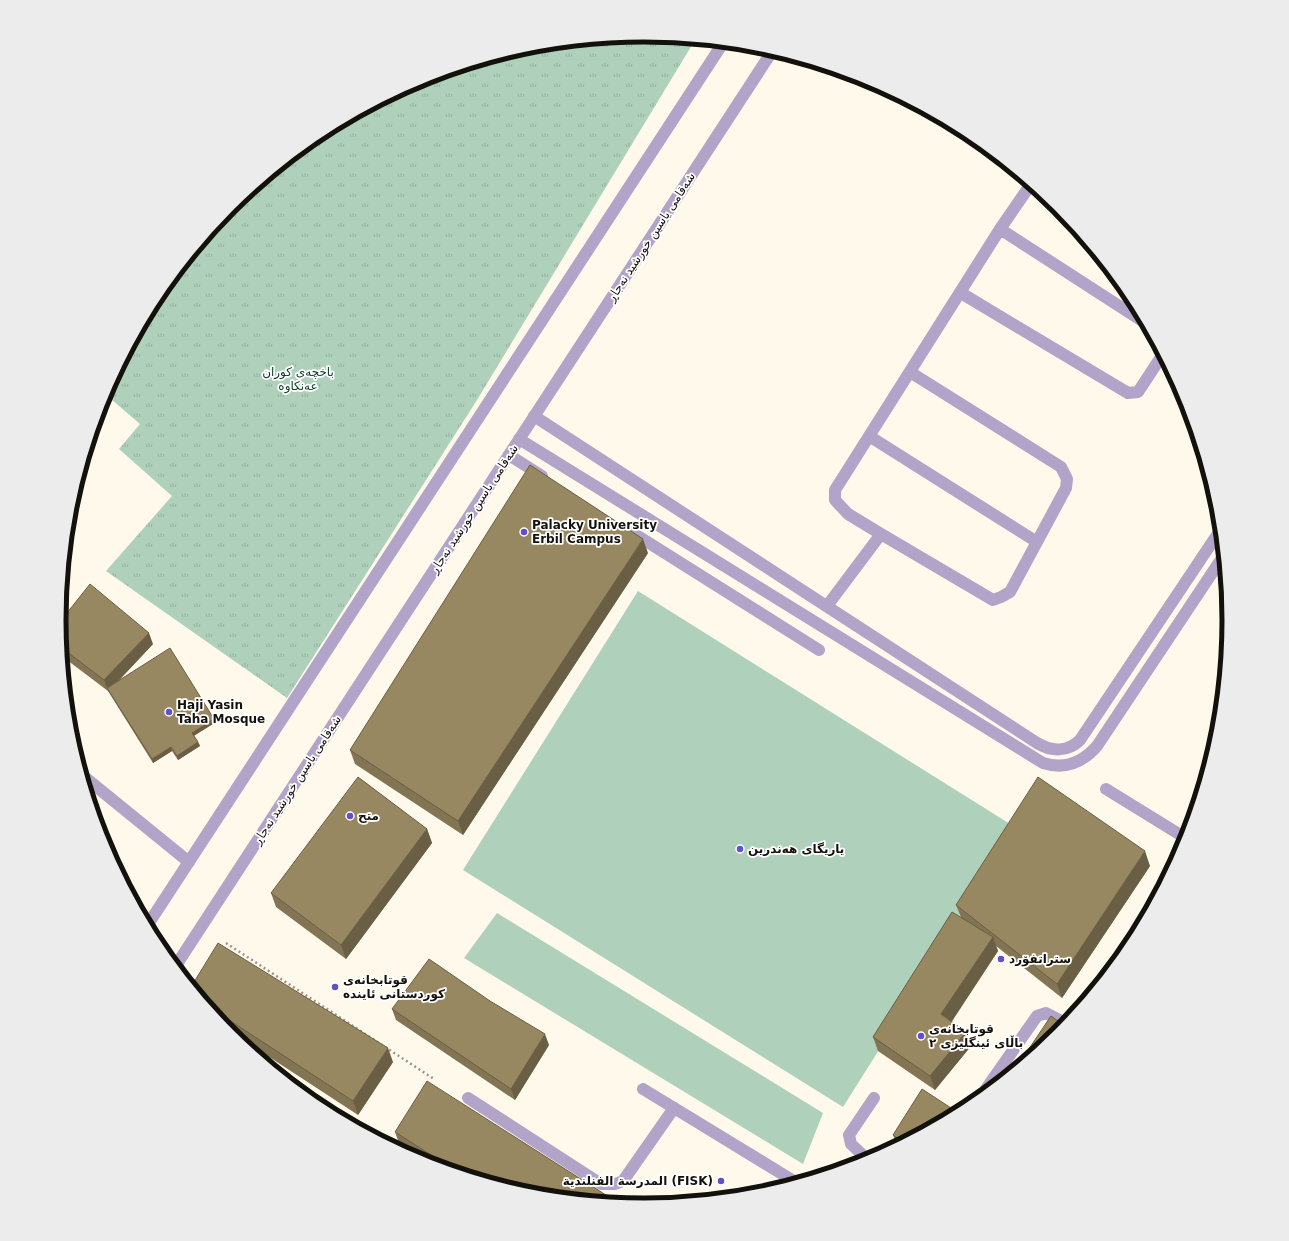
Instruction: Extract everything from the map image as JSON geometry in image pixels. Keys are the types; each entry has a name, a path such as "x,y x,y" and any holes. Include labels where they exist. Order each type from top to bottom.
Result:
{"street":[{"path":"150,921 720,47"},
{"name":"شەقامی یاسین خورشید نەجاڕ","path":"178,962 769,56"},
{"path":"910,372 1061,467 1067,479 1066,488 1010,592 1001,597 993,600 848,514 835,500 835,490 869,436 910,372 961,293 1000,229 1028,188"},
{"path":"1000,229 1137,318"},
{"path":"961,293 1128,393 1138,392 1160,359"},
{"path":"534,416 1037,743 1052,749 1068,748 1077,744 1082,738 1217,536"},
{"path":"869,436 1037,542"},
{"path":"519,439 1042,764 1050,766 1064,765 1079,761 1085,758 1097,746 1220,561"},
{"path":"509,455 552,482"},
{"path":"618,524 819,650"},
{"path":"827,606 881,534"},
{"path":"89,781 189,862"},
{"path":"1106,789 1181,836"},
{"path":"988,1085 1036,1016 1046,1013 1062,1021"},
{"path":"643,1089 791,1180"},
{"path":"468,1098 601,1184 615,1184 623,1181 674,1108"},
{"path":"864,1156 851,1144 849,1135 874,1098"}],"path":[{"path":"226,943 434,1079"}],"green space":[{"name":"باخچەی کوران عەنکاوە","path":"644,42 693,44 477,400 287,698 106,571 172,496 119,449 140,424 110,398 144,331 163,299 186,268 235,211 292,162 323,139 355,120 423,86 495,62 532,53 607,43"},
{"name":"یاریگای هەندرین","path":"638,591 1018,829 843,1107 463,870"},
{"path":"497,913 823,1113 803,1164 464,958"}],"building":[{"path":"530,465 643,539 458,821 350,750"},
{"path":"90,584 149,633 104,680 67,652 66,614"},
{"path":"170,648 214,719 192,733 198,742 177,756 171,747 152,759 107,688"},
{"path":"358,777 427,829 341,945 271,893"},
{"path":"1038,777 1145,851 1057,984 956,905"},
{"path":"952,912 993,937 941,1014 966,1032 930,1076 873,1037"},
{"path":"218,943 388,1048 353,1101 222,1015 194,982"},
{"path":"429,959 490,1001 545,1034 511,1089 392,1009"},
{"path":"1051,1016 1060,1023 1054,1030 1023,1057"},
{"path":"427,1081 611,1198 569,1194 532,1188 459,1168 442,1162 395,1132"},
{"path":"922,1089 951,1108 948,1113 899,1139 893,1135"}],"place":[{"name":"Palacky University Erbil Campus","path":"524,532"},
{"name":"Haji Yasin Taha Mosque","path":"169,712"},
{"name":"متح","path":"350,816"},
{"name":"یاریگای هەندرین","path":"740,849"},
{"name":"ستراتفۆرد","path":"1001,959"},
{"name":"قوتابخانەی کوردستانی ئایندە","path":"335,987"},
{"name":"قوتابخانەی باڵای ئینگلیزی ۲","path":"921,1036"},
{"name":"المدرسة الفنلندية (FISK)","path":"721,1181"}]}
